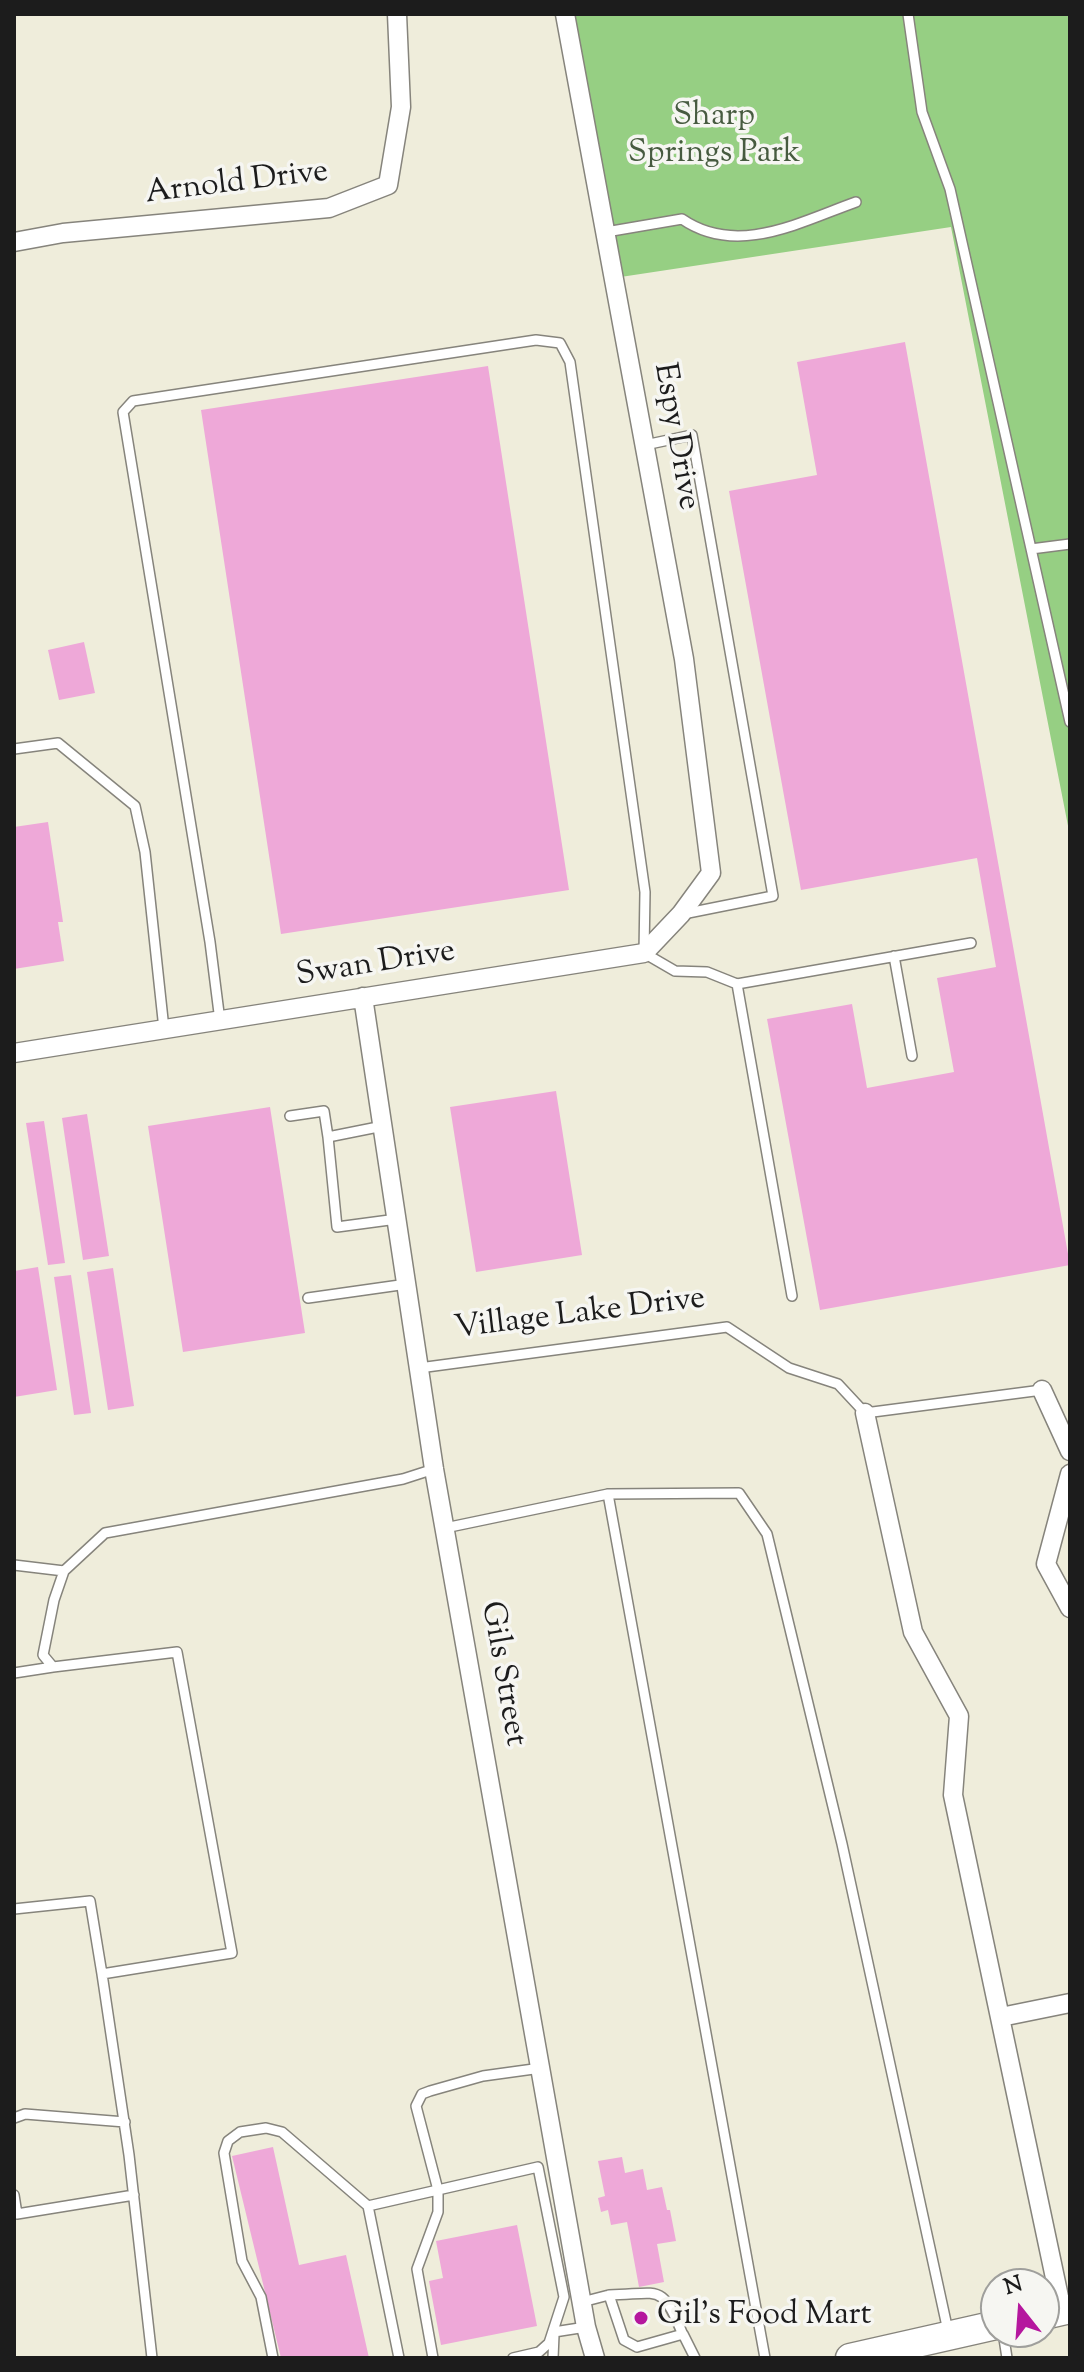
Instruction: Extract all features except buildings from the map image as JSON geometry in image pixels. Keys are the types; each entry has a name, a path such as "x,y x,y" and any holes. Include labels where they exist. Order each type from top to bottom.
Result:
{"main road":[{"path":"850,2358 980,2328"}],"street":[{"name":"Arnold Drive","path":"14,242 63,233 329,208 388,185 401,107 397,14"},
{"name":"Espy Drive","path":"565,14 684,659 711,873 681,914"},
{"path":"644,953 681,914"},
{"name":"Swan Drive","path":"14,1053 644,953"},
{"name":"Gils Street","path":"363,997 434,1469 586,2327 595,2358"},
{"path":"1042,1390 1070,1451"},
{"path":"865,1413 913,1632 959,1716 953,1795 1050,2268"},
{"path":"1070,1474 1046,1564 1070,1608"},
{"path":"1001,2017 1070,2003"}],"lane":[{"path":"908,14 922,112 950,189 1070,722"},
{"path":"606,232 682,219 702,232 728,238 775,231 856,202"},
{"path":"220,1021 210,942 123,412 133,401 536,340 560,343 570,362 645,892 644,953 675,971 707,972 737,984 971,943"},
{"path":"645,445 692,435 773,896 681,914"},
{"path":"1031,549 1070,544"},
{"path":"14,749 58,743 135,806 145,852 164,1029"},
{"path":"894,956 912,1056"},
{"path":"737,984 792,1296"},
{"path":"290,1116 324,1111 337,1227 398,1219"},
{"path":"328,1137 383,1126"},
{"path":"308,1298 407,1284"},
{"name":"Village Lake Drive","path":"419,1368 727,1327 789,1368 838,1384 865,1413"},
{"path":"865,1413 1042,1390"},
{"path":"53,1667 43,1655 54,1600 64,1571 105,1533 403,1479 434,1469"},
{"path":"445,1528 608,1494 739,1493 767,1534 842,1844 949,2335"},
{"path":"608,1494 765,2358"},
{"path":"14,1565 64,1571"},
{"path":"14,1673 177,1652 232,1953 102,1974"},
{"path":"14,1909 90,1901 125,2122 152,2358"},
{"path":"433,2358 417,2269 438,2212 438,2190 416,2106 422,2094 483,2076 541,2068"},
{"path":"14,2118 25,2114 125,2122"},
{"path":"273,2358 261,2297 242,2261 224,2153 228,2141 240,2132 266,2128 282,2132 368,2206 399,2358"},
{"path":"368,2206 557,2164"},
{"path":"538,2167 564,2297 554,2332 553,2358"},
{"path":"14,2195 17,2214 134,2195"},
{"path":"582,2302 609,2295 657,2292 669,2300 695,2358"},
{"path":"609,2295 624,2340 637,2347 683,2335"},
{"path":"513,2358 539,2352 554,2332 586,2327"}],"green space":[{"name":"Sharp Springs Park","path":"566,14 1070,14 1070,836 951,227 614,278"}],"place":[{"name":"Gil's Food Mart","path":"641,2318"}]}
